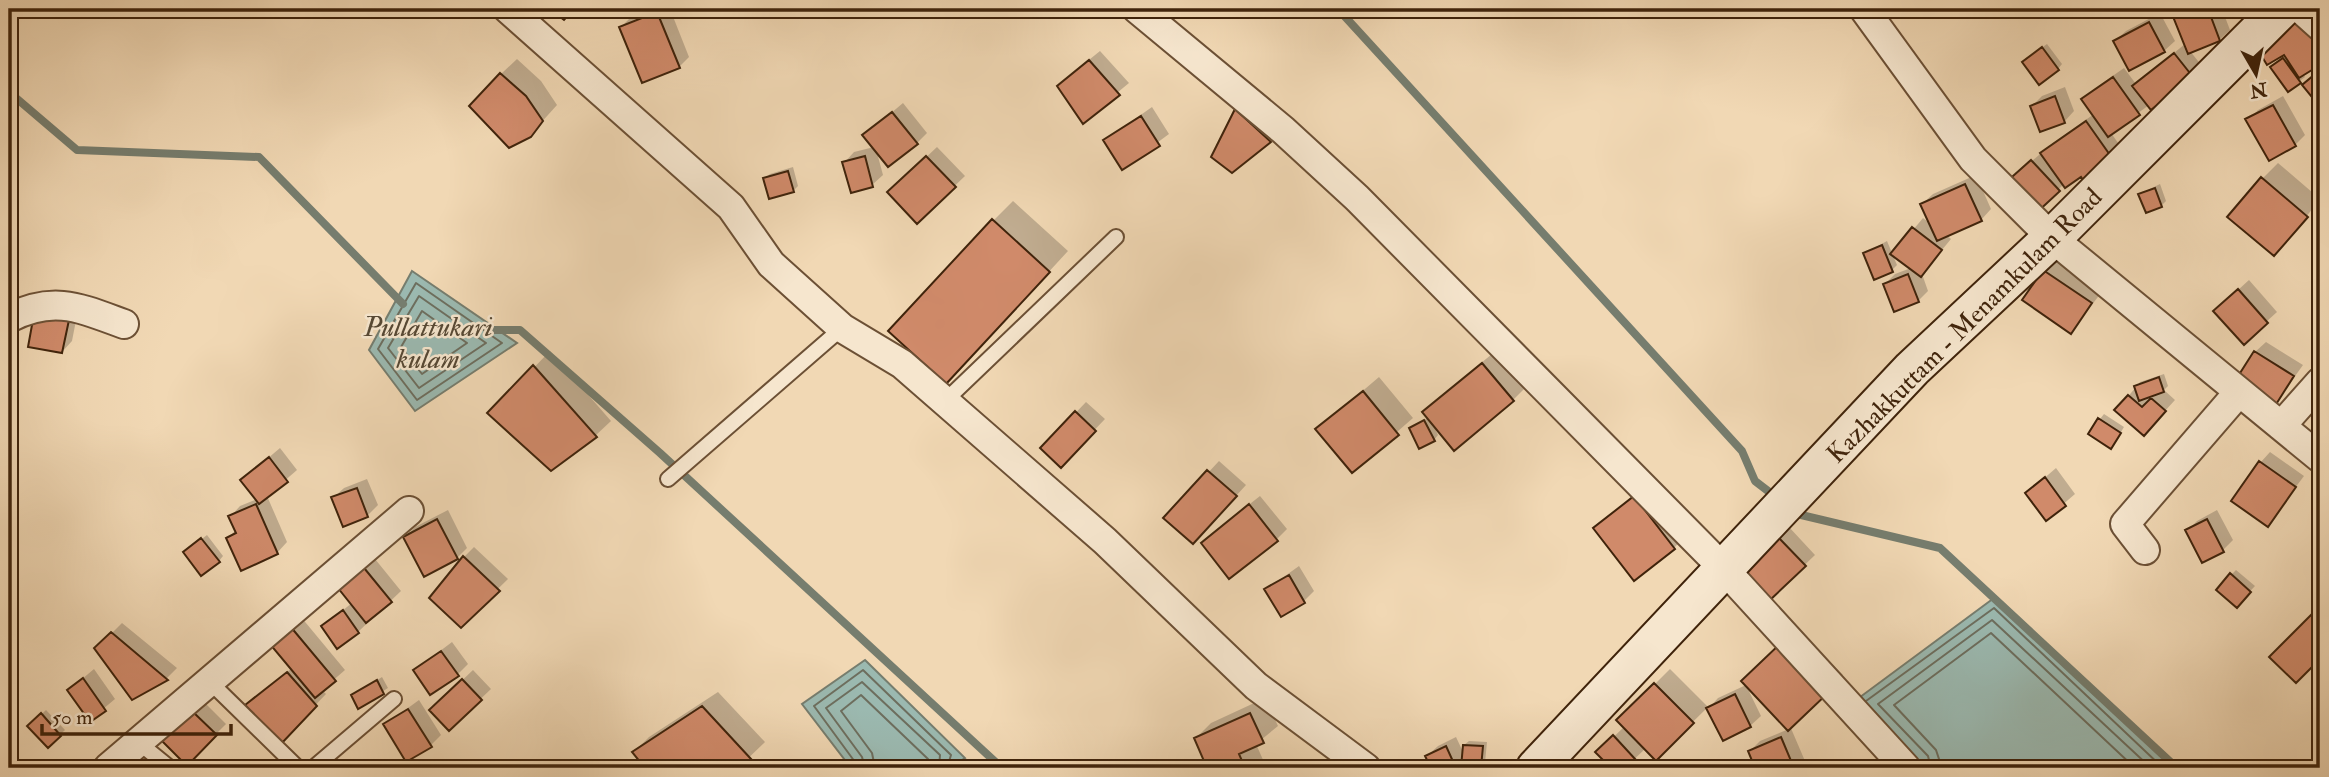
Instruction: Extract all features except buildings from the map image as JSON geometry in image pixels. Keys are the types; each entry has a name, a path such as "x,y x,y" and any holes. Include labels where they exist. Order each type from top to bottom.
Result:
{"main road":[{"name":"Kazhakkuttam - Menamkulam Road","path":"1536,768 1726,570 1912,369 2052,238 2281,9"}],"street":[{"path":"508,9 731,207 771,264 842,328 902,364 1105,541 1256,686 1366,768"},
{"path":"1137,9 1283,130 1357,198 1726,570 1906,768"},
{"path":"1864,9 1973,159 2052,238 2320,458"},
{"path":"2301,9 2320,26"},
{"path":"9,318 26,310 73,305 124,324"},
{"path":"2281,426 2320,382"},
{"path":"2145,550 2125,524 2239,392"},
{"path":"108,768 409,511"}],"lane":[{"path":"945,401 1116,237"},
{"path":"668,479 842,328"},
{"path":"209,681 298,768"},
{"path":"313,768 394,699"},
{"path":"138,742 170,768"}],"water":[{"name":"Pullattukari kulam","path":"412,271 517,343 415,411 369,350"},
{"path":"1994,598 2174,768 1918,768 1852,703"},
{"path":"865,660 965,758 950,768 851,768 802,704"}],"waterway":[{"path":"1338,9 1742,451 1755,481 1768,491"},
{"path":"9,92 77,150 259,157 403,304"},
{"path":"488,330 520,330 660,453 1002,768"},
{"path":"1797,514 1940,548 2177,768"}]}
